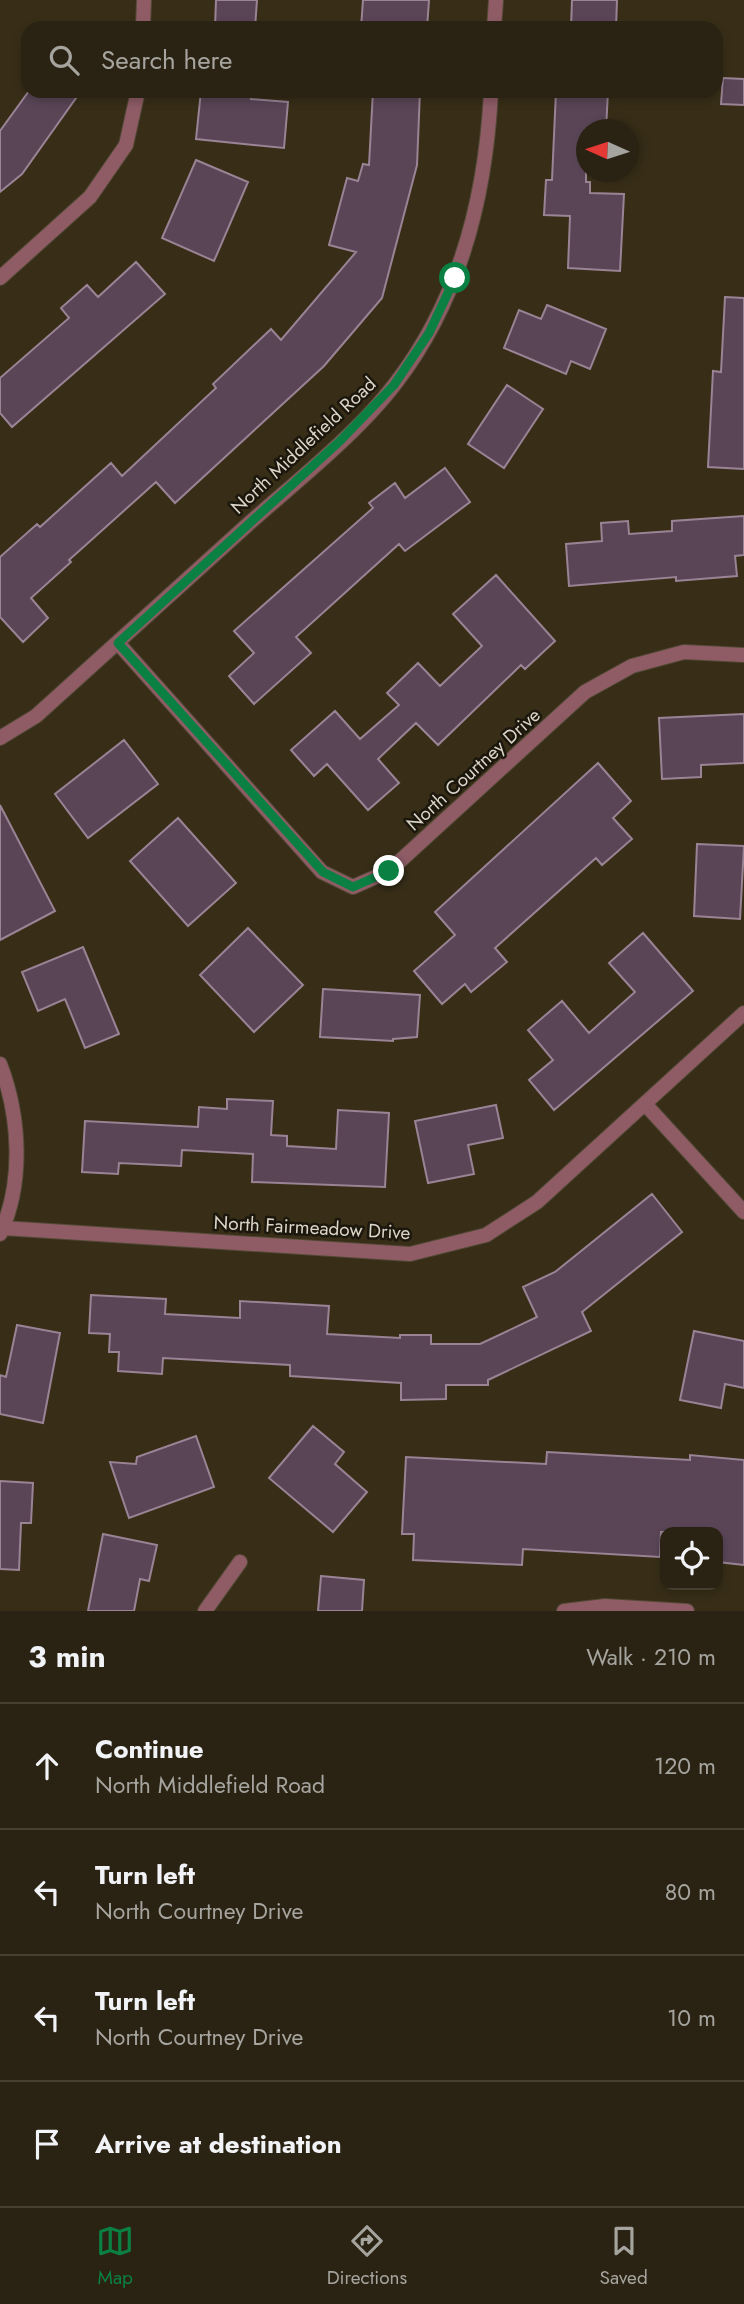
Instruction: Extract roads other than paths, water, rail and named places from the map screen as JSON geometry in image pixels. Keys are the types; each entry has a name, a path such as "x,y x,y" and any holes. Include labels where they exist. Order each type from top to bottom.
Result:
{"street":[{"path":"143,21 144,0"},
{"path":"495,21 496,0"},
{"path":"0,278 90,197 127,145 137,98"},
{"name":"North Middlefield Road","path":"0,738 36,716 118,643 340,441 394,385 429,333 459,265 480,199 490,98"},
{"name":"North Courtney Drive","path":"118,643 323,872 353,887 389,871 585,692 632,666 684,652 744,655"},
{"name":"North Fairmeadow Drive","path":"1,1231 410,1254 486,1234 537,1202 744,1013"},
{"path":"0,1064 14,1119 17,1169 1,1231"},
{"path":"645,1104 744,1212"},
{"path":"205,1611 240,1562"},
{"path":"564,1611 605,1606 687,1611"}]}
